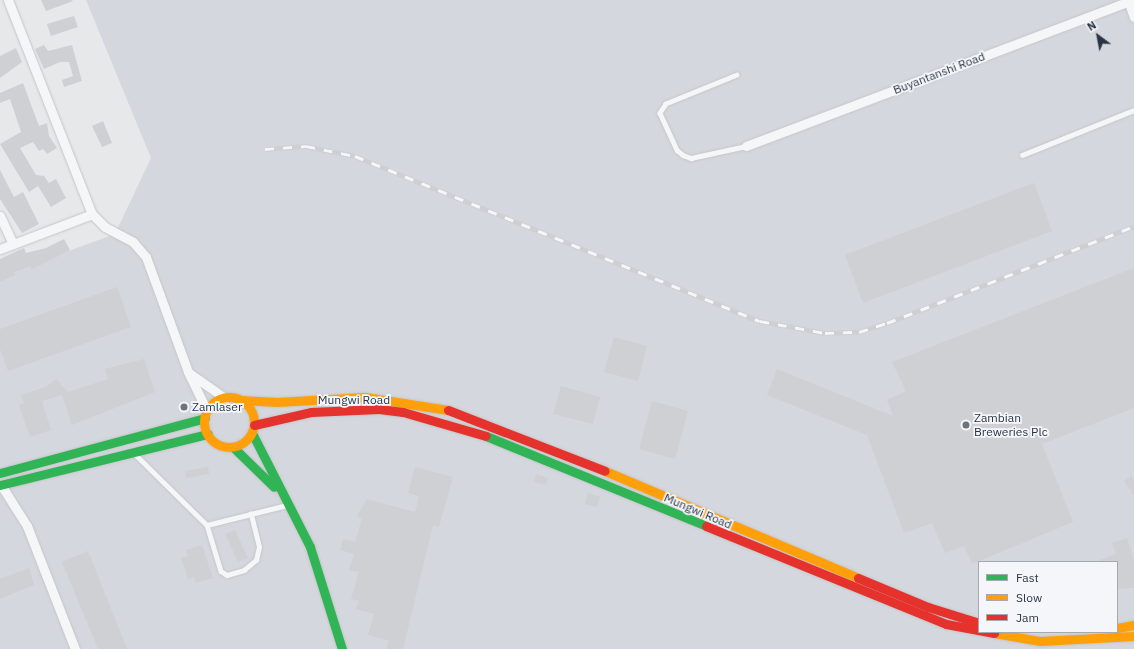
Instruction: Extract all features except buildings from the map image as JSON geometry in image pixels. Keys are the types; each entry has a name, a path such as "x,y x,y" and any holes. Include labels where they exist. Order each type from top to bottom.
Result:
{"main road":[{"name":"Mungwi Road","path":"240,400 277,402 366,397 420,403 509,431 928,607 978,623"},
{"path":"0,473 206,414 225,398 240,400 250,407 253,429 278,491"},
{"name":"Mungwi Road","path":"253,429 278,416 311,412 379,409 403,412 475,432 946,624 978,630"},
{"path":"206,414 208,434 218,444 233,447 278,491 287,504 323,582 342,649"},
{"path":"233,447 244,442 253,429"},
{"path":"1,485 132,451 208,434"},
{"path":"644,500 649,490"},
{"path":"1118,628 1134,625"},
{"name":"Mungwi Road","path":"996,633 1040,641 1134,636"}],"street":[{"path":"8,0 92,214 105,227 138,246 146,257 188,372 206,414"},
{"path":"1129,0 1134,17"},
{"name":"Buyantanshi Road","path":"746,146 1129,0"},
{"path":"0,250 92,214"},
{"path":"0,216 13,244"},
{"path":"188,372 225,398"},
{"path":"1,485 27,526 75,649"}],"lane":[{"path":"738,75 666,104 660,114 677,150 687,157 746,146"},
{"path":"1022,154 1134,110"},
{"path":"132,451 207,525 221,571 227,575 244,570 256,560 259,547 251,514"},
{"path":"207,525 287,504"}],"shaded area":[{"path":"86,0 1134,0 1134,649 0,649 0,276 115,234 151,158"}],"railway":[{"path":"265,149 306,146 355,156 760,321 825,333 859,332 887,323 1134,226"}],"traffic: fast":[{"path":"0,473 205,418"},
{"path":"252,433 310,547 342,649"},
{"path":"0,485 208,434"},
{"path":"486,436 706,526"},
{"path":"233,447 274,487"}],"traffic: slow":[{"path":"229,397 238,399 247,404 252,413 254,422 252,431 247,440 238,445 229,447 220,445 211,440 206,431 204,422 206,413 211,404 220,399 229,397"},
{"path":"240,400 277,402 365,397 448,410"},
{"path":"605,471 858,578"},
{"path":"1118,628 1134,625"},
{"path":"994,633 1040,641 1134,636"}],"traffic: jam":[{"path":"254,425 311,412 379,409 403,412 486,436"},
{"path":"448,410 605,471"},
{"path":"706,526 946,624 978,630"},
{"path":"858,578 928,607 978,623"}],"place":[{"name":"Zamlaser","path":"184,407"},
{"name":"Zambian Breweries Plc","path":"966,425"}]}
